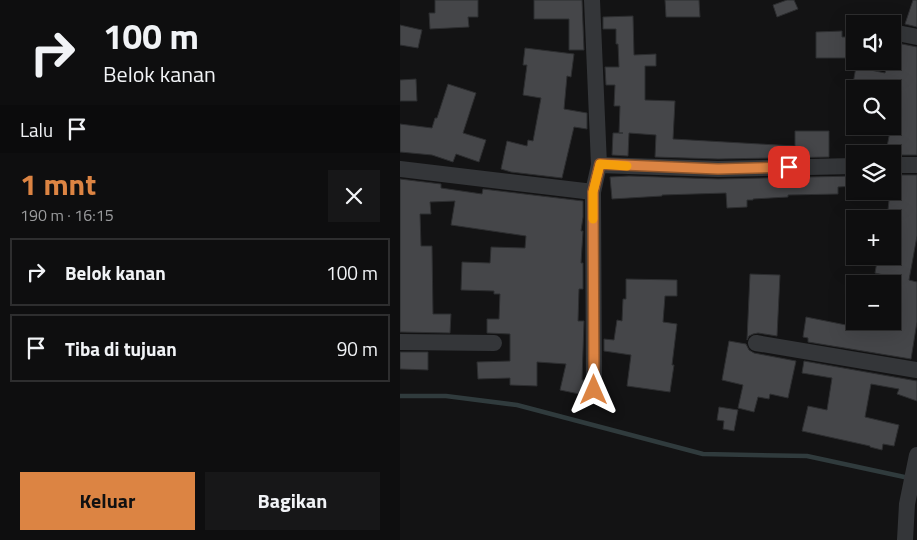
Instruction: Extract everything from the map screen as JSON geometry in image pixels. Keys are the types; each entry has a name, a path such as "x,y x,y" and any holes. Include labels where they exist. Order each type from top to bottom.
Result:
{"street":[{"path":"592,0 600,164 593,192 594,390"},
{"path":"901,34 917,37"},
{"path":"600,164 718,169 846,166"},
{"path":"901,165 917,165"},
{"path":"400,169 593,192"},
{"path":"400,342 494,343"},
{"path":"756,343 917,370"},
{"path":"905,540 912,504 910,486 916,461"}],"building":[{"path":"435,0 478,0 478,17 468,17 469,27 430,29 429,13 435,13"},
{"path":"534,0 582,0 584,50 569,50 569,19 534,19"},
{"path":"665,0 699,0 700,17 666,17"},
{"path":"787,0 794,0 798,9 777,17 773,5"},
{"path":"913,0 917,0 917,27 905,24"},
{"path":"633,16 634,55 656,54 656,66 645,66 645,100 675,101 673,139 795,146 795,131 829,131 829,157 718,159 655,157 656,135 629,133 628,156 612,155 613,133 619,133 620,106 614,106 615,85 606,85 605,67 619,67 616,29 603,29 603,17"},
{"path":"400,25 422,30 418,48 400,45"},
{"path":"842,31 842,37 846,37 846,58 816,58 816,32"},
{"path":"901,44 917,47 917,155 901,155 901,145 887,145 889,135 901,135 901,80 854,80 855,70 870,70 885,73 886,70 901,70"},
{"path":"525,48 574,54 571,77 567,76 564,109 587,113 587,129 574,127 562,178 511,172 501,169 507,141 527,146 528,140 533,141 541,98 523,95 527,65 523,65"},
{"path":"416,79 417,101 400,101 400,80"},
{"path":"448,84 476,93 463,133 486,140 479,162 456,154 453,162 432,155 400,152 400,124 432,128"},
{"path":"901,175 917,175 917,236 909,280 917,282 917,322 911,359 808,342 808,338 803,337 806,317 846,325 846,330 901,330 901,275 875,273 876,265 901,265 901,210 888,210 889,200 901,200"},
{"path":"846,176 846,187 838,187 838,194 788,195 788,197 753,199 747,200 747,207 727,208 726,193 612,199 610,177 718,179"},
{"path":"400,179 441,184 441,188 482,194 483,189 583,201 581,263 583,263 583,289 579,289 578,321 584,321 582,380 584,380 584,395 560,390 566,364 537,362 537,386 510,385 510,378 478,379 477,362 510,361 510,334 487,333 487,319 499,319 500,294 494,294 494,291 461,290 462,262 490,263 491,247 525,248 526,236 451,225 455,201 430,202 431,214 420,214 421,246 432,246 433,314 451,314 450,333 400,332"},
{"path":"750,274 780,275 777,336 758,333 749,336 747,340"},
{"path":"626,279 677,280 677,296 665,296 663,322 677,324 670,392 627,386 631,355 604,351 604,339 614,340 617,320 622,321 623,299 626,299"},
{"path":"729,341 746,344 749,350 754,353 796,361 788,398 770,394 769,399 758,397 754,412 738,408 743,385 722,380"},
{"path":"400,352 428,352 428,370 400,369"},
{"path":"804,361 917,381 917,401 897,394 899,389 871,384 865,417 899,425 894,446 883,444 882,450 802,431 808,406 827,410 832,378 802,373"},
{"path":"719,407 738,410 734,431 723,429 724,421 717,420"}],"waterway":[{"path":"400,396 446,396 517,405 703,454 807,456 909,478"}],"slow traffic":[{"path":"593,219 593,192 600,164 627,166"}],"route":[{"path":"594,390 593,192 600,164 718,169 789,167"}]}
